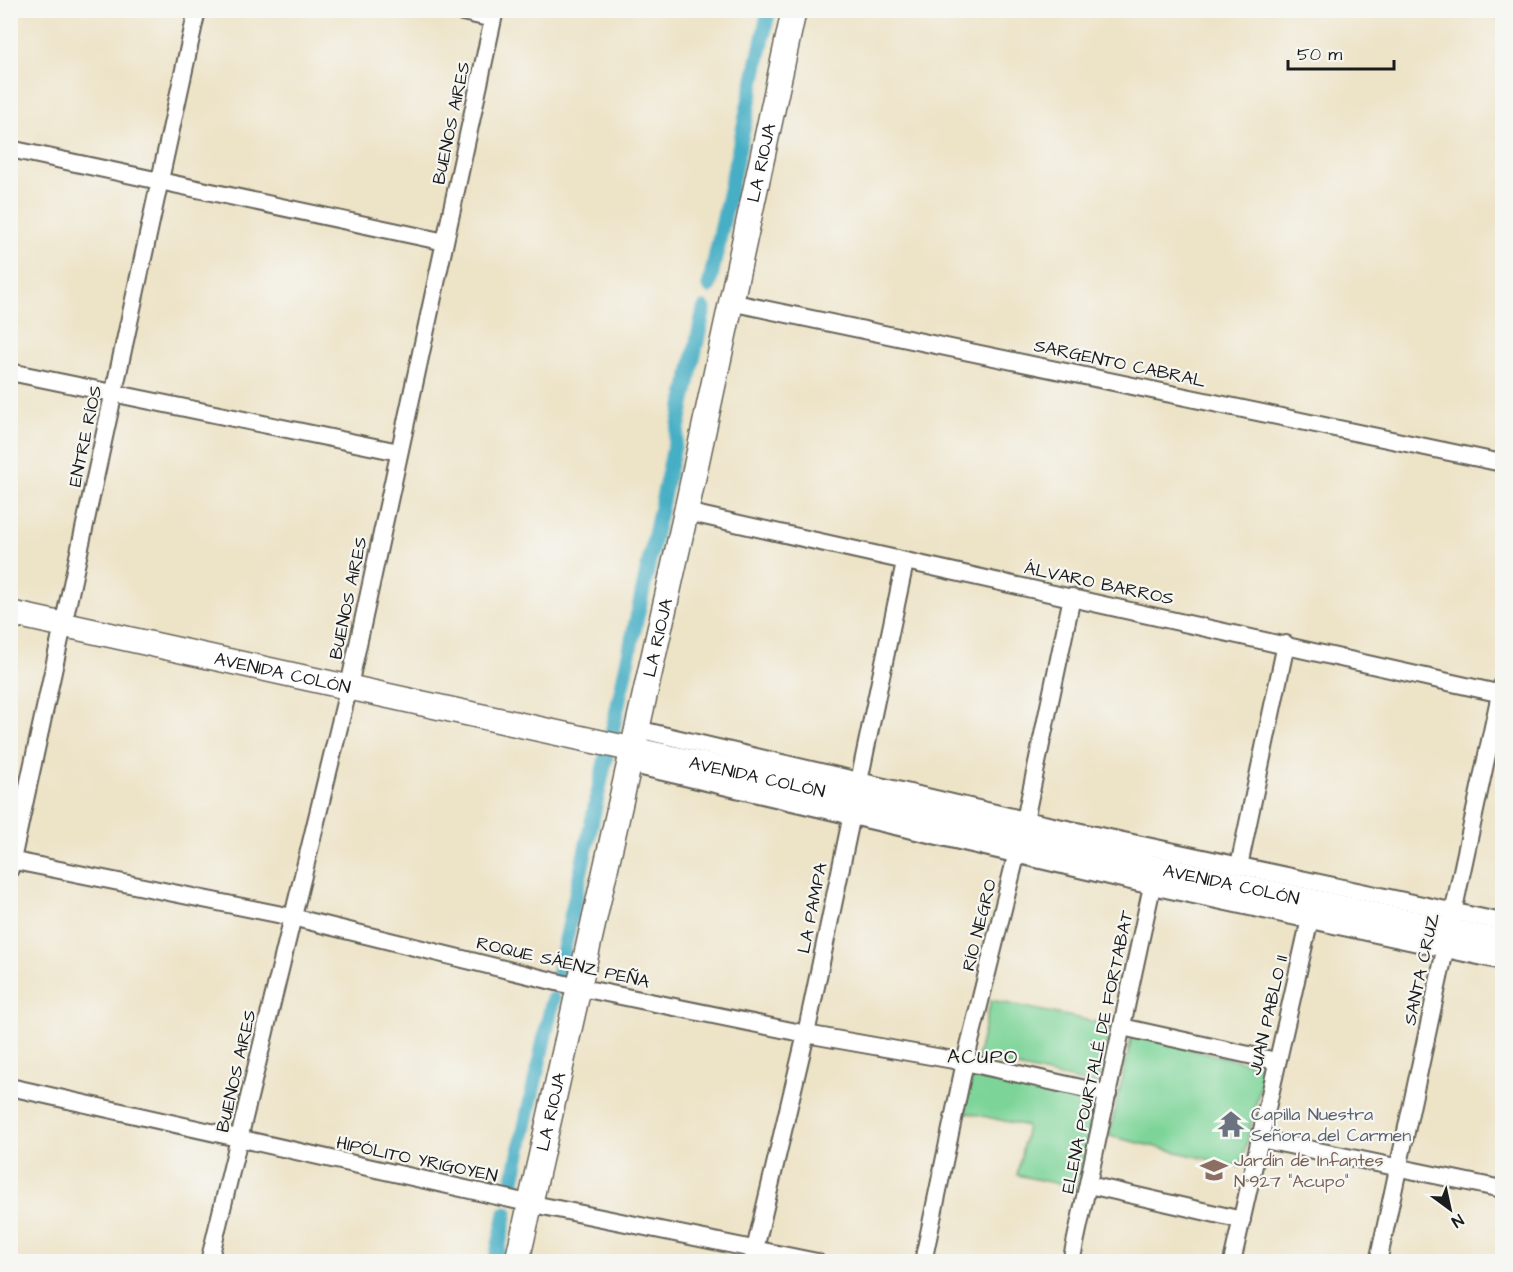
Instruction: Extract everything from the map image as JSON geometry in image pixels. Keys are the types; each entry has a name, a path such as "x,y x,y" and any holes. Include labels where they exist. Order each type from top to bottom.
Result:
{"main road":[{"name":"LA RIOJA","path":"517,1262 528,1203 687,512 794,10"},
{"name":"AVENIDA COLÓN","path":"10,613 633,748 1156,868 1503,942"}],"street":[{"name":"ENTRE RÍOS","path":"11,863 197,10"},
{"path":"454,10 494,15"},
{"name":"BUENOS AIRES","path":"209,1262 349,686 494,15"},
{"path":"10,149 445,242"},
{"name":"SARGENTO CABRAL","path":"730,302 1503,463"},
{"path":"10,372 399,452"},
{"name":"ÁLVARO BARROS","path":"687,512 905,562 1502,691"},
{"name":"LA PAMPA","path":"754,1255 806,1034 905,562"},
{"name":"RÍO NEGRO","path":"923,1262 965,1062 1020,837 1072,597"},
{"path":"1239,866 1286,644"},
{"name":"SANTA CRUZ","path":"1378,1262 1502,691"},
{"name":"ROQUE SÁENZ PEÑA","path":"11,863 292,917 577,987 806,1034 965,1062 1108,1094"},
{"name":"AVENIDA COLÓN","path":"1156,868 1239,866 1314,901"},
{"name":"ELENA POURTALÉ DE FORTABAT","path":"1071,1262 1156,868"},
{"name":"JUAN PABLO II","path":"1232,1262 1276,1060 1314,901"},
{"name":"AVENIDA COLÓN","path":"1450,930 1503,922"},
{"name":"AVENIDA COLÓN","path":"1450,930 1503,961"},
{"path":"1122,1027 1276,1060"},
{"name":"HIPÓLITO YRIGOYEN","path":"10,1087 754,1255 818,1262"},
{"path":"1260,1139 1503,1189"},
{"path":"1089,1185 1242,1220"}],"green space":[{"path":"991,1000 1111,1025 1097,1085 977,1058"},
{"path":"1132,1035 1265,1067 1241,1167 1109,1136"},
{"path":"972,1077 1095,1104 1077,1188 1017,1175 1027,1126 964,1112"}],"waterway":[{"path":"709,286 769,10"},
{"path":"612,732 704,309"},
{"path":"558,976 606,757"},
{"path":"511,1190 553,999"},
{"path":"495,1262 506,1213"}],"place":[{"name":"Capilla Nuestra Señora del Carmen","path":"1231,1124"},
{"name":"Jardín de Infantes N°927 \"Acupo\"","path":"1214,1170"}],"district":[{"name":"ACUPO","path":"983,1056"}]}
